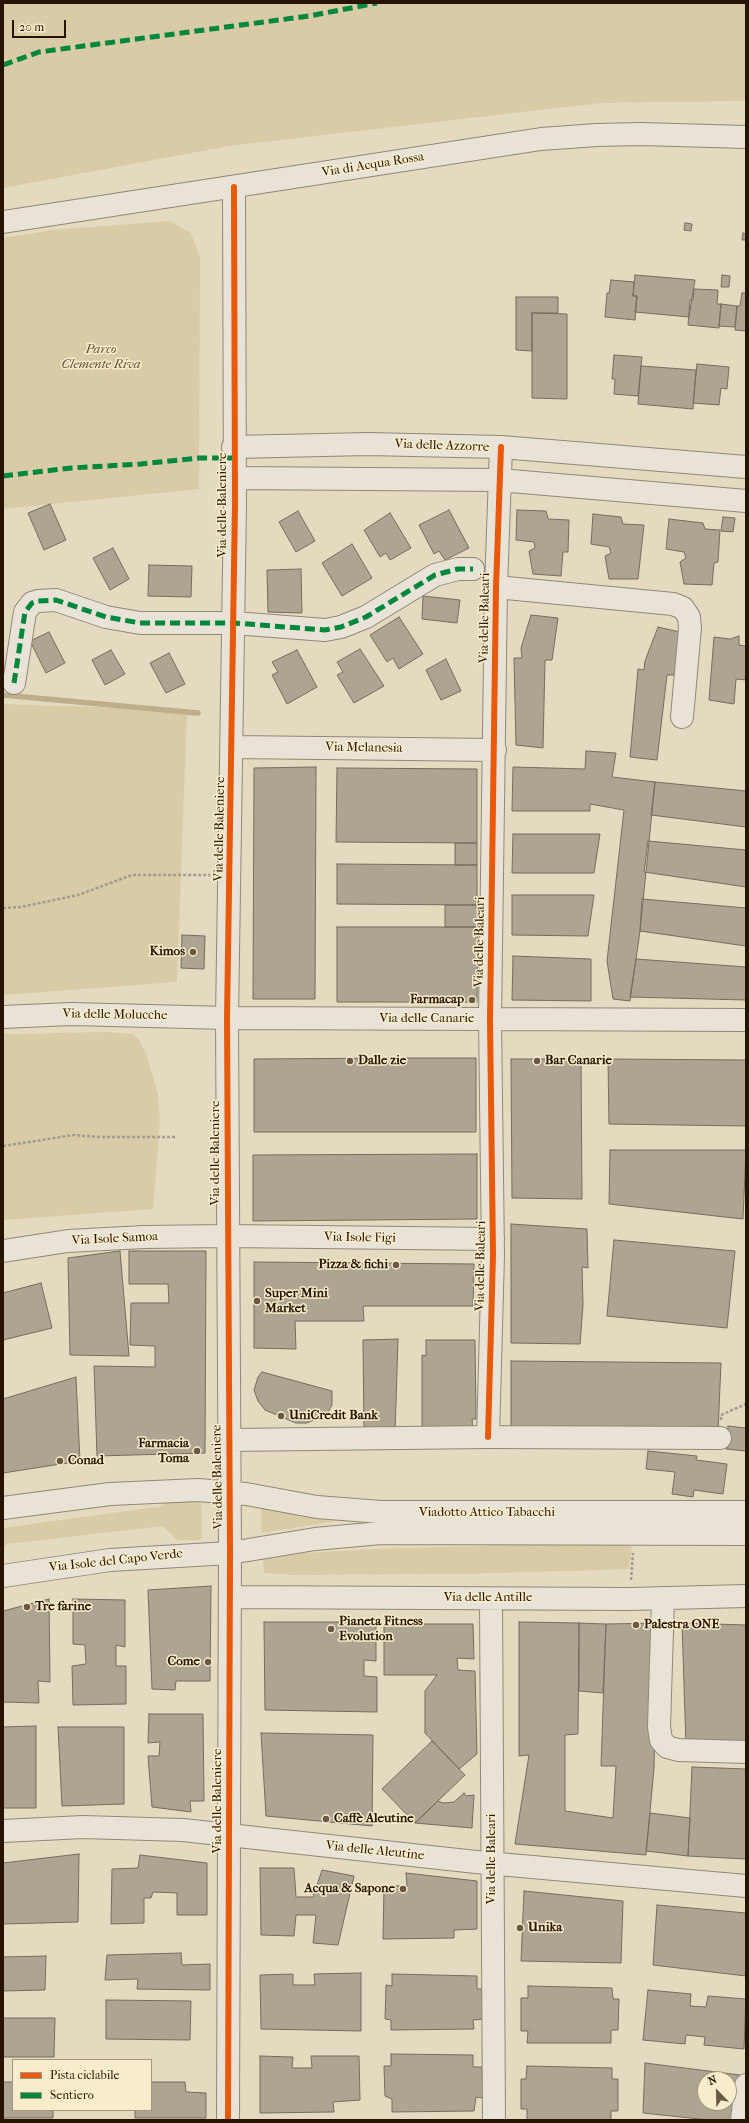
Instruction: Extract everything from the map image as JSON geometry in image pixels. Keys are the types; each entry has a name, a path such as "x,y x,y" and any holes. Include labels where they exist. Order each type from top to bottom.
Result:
{"street":[{"name":"Via di Acqua Rossa","path":"3,222 528,141 574,136 648,134 746,137"},
{"name":"Via delle Baleniere","path":"228,2120 230,1492 228,1440 227,1018 234,623 234,187"},
{"name":"Via delle Azzorre","path":"233,447 374,444 500,448 746,467"},
{"name":"Via delle Baleari","path":"488,1437 493,1239 490,1019 495,750 496,587 500,448"},
{"path":"235,478 499,480 746,501"},
{"path":"14,683 25,612 32,603 38,600 56,600 96,614 128,622 234,623 315,630 334,629 366,617 435,575 458,569 473,569"},
{"path":"496,587 673,604 683,608 689,617 690,628 682,717"},
{"name":"Via Melanesia","path":"232,747 495,750"},
{"name":"Via delle Molucche","path":"3,1017 66,1014 227,1018"},
{"name":"Via delle Canarie","path":"227,1018 746,1020"},
{"name":"Via Isole Figi","path":"227,1236 493,1239"},
{"name":"Via Isole Samoa","path":"3,1251 89,1240 227,1236"},
{"path":"228,1440 488,1437 720,1438"},
{"path":"3,1508 130,1492 198,1490 230,1492"},
{"name":"Viadotto Attico Tabacchi","path":"230,1492 317,1507 345,1510 392,1512 519,1523 746,1534"},
{"name":"Viadotto Attico Tabacchi","path":"230,1553 346,1536 519,1523 746,1512"},
{"name":"Via Isole del Capo Verde","path":"3,1576 110,1560 230,1553"},
{"name":"Via delle Antille","path":"230,1598 663,1599 746,1596"},
{"name":"Via delle Baleari","path":"491,1599 494,2120"},
{"path":"663,1599 659,1727 661,1740 667,1747 674,1750 746,1752"},
{"name":"Via delle Aleutine","path":"3,1832 34,1829 118,1827 183,1830 492,1864 746,1886"},
{"path":"742,2120 746,2085"}],"path":[{"path":"3,908 21,907 78,895 132,875 230,875"},
{"path":"3,1146 74,1135 99,1137 177,1137"},
{"path":"720,1438 721,1415 746,1404"},
{"path":"630,1599 633,1549"}],"green space":[{"path":"3,3 746,3 746,101 601,103 229,146 3,188"},
{"name":"Parco Clemente Riva","path":"170,221 191,233 200,257 199,489 3,509 3,238 52,230"},
{"path":"3,704 187,710 177,982 3,995"},
{"path":"108,1032 133,1034 139,1040 147,1056 158,1094 160,1121 153,1209 3,1220 3,1034"},
{"path":"169,1495 201,1496 202,1540 177,1540 163,1526 7,1544 3,1548 3,1528 163,1506"},
{"path":"261,1504 356,1518 262,1533"},
{"path":"511,1545 632,1545 629,1569 465,1574 293,1575 264,1573 263,1559 305,1553 376,1549"}],"building":[{"path":"685,223 692,224 691,231 684,230"},
{"path":"743,233 746,234 746,240 742,240"},
{"path":"635,275 695,280 689,317 635,312 637,296 633,296"},
{"path":"722,275 730,276 729,287 721,287"},
{"path":"611,280 634,282 633,296 637,296 635,320 605,317 607,293 609,293"},
{"path":"694,289 718,290 717,304 721,304 719,328 688,325 690,300 693,300"},
{"path":"742,293 746,293 746,331 735,330 737,306 740,306"},
{"path":"516,297 558,297 558,313 532,313 532,351 516,350"},
{"path":"721,304 737,306 735,327 719,326"},
{"path":"532,313 567,314 567,399 532,398"},
{"path":"614,355 642,357 638,396 614,394 615,379 612,379"},
{"path":"697,364 729,367 727,389 721,388 719,405 693,403"},
{"path":"641,366 696,370 693,409 638,404"},
{"path":"50,504 66,540 44,550 28,513"},
{"path":"449,510 469,548 445,560 439,551 434,554 419,525"},
{"path":"517,510 546,511 548,519 569,520 568,552 563,552 561,576 533,574 529,551 535,548 534,542 516,540"},
{"path":"298,511 315,541 296,552 279,522"},
{"path":"390,513 411,548 390,560 386,553 380,557 364,530"},
{"path":"593,514 621,517 623,524 644,525 638,579 609,579 605,556 611,553 609,547 591,544"},
{"path":"723,517 735,518 733,532 721,531"},
{"path":"669,519 703,523 705,529 720,530 718,562 714,563 712,585 684,584 680,562 686,558 684,552 666,549"},
{"path":"352,544 372,578 342,596 322,563"},
{"path":"113,548 129,579 110,590 93,558"},
{"path":"149,565 192,566 191,597 148,596"},
{"path":"301,569 302,613 268,612 267,570"},
{"path":"423,596 460,600 457,623 422,619"},
{"path":"531,615 558,618 552,660 545,660 543,748 516,745 514,658 522,658 521,648"},
{"path":"399,617 423,654 399,669 393,658 387,662 370,635"},
{"path":"658,627 684,633 675,675 667,675 657,760 630,757 638,669 644,670 645,661"},
{"path":"49,632 65,663 46,673 30,641"},
{"path":"739,636 739,645 746,646 746,680 736,679 734,704 709,700 714,637 730,639"},
{"path":"360,649 384,686 354,703 337,675 343,672 337,662"},
{"path":"111,650 125,674 105,685 92,660"},
{"path":"297,650 317,687 287,704 272,675 278,672 272,662"},
{"path":"169,653 185,684 166,693 150,663"},
{"path":"446,659 461,691 441,700 426,670"},
{"path":"586,751 616,753 612,777 655,782 640,931 630,1001 613,999 607,961 624,810 590,804 590,811 512,811 513,767 585,769"},
{"path":"316,767 315,999 253,999 254,768"},
{"path":"337,768 477,769 477,843 336,842"},
{"path":"655,782 746,791 746,827 651,815"},
{"path":"513,834 600,834 594,873 512,873"},
{"path":"648,841 746,850 746,887 644,872"},
{"path":"455,843 477,843 477,865 455,865"},
{"path":"337,864 477,865 477,905 337,904"},
{"path":"512,895 594,895 588,936 512,935"},
{"path":"642,899 746,908 746,946 640,931"},
{"path":"445,905 477,905 478,927 445,927"},
{"path":"337,927 478,927 477,1002 337,1002"},
{"name":"Kimos","path":"182,935 205,936 204,969 181,968"},
{"path":"513,956 591,959 591,1001 512,1000"},
{"path":"636,959 746,967 746,1000 630,997"},
{"path":"476,1058 476,1132 254,1132 254,1059"},
{"path":"511,1059 581,1059 582,1199 512,1198"},
{"path":"608,1059 746,1060 746,1126 609,1124"},
{"path":"610,1150 746,1150 743,1219 609,1204"},
{"path":"477,1154 477,1219 253,1221 253,1155"},
{"path":"511,1224 587,1229 588,1268 582,1267 583,1305 580,1344 511,1343"},
{"path":"614,1240 735,1251 727,1328 607,1316"},
{"path":"120,1251 129,1356 70,1355 68,1258"},
{"path":"129,1251 206,1251 205,1453 97,1456 94,1366 155,1367 155,1346 130,1345 131,1303 169,1303 168,1284 129,1284"},
{"path":"254,1262 474,1264 473,1306 363,1306 364,1321 295,1321 296,1349 254,1348"},
{"path":"41,1283 52,1328 3,1340 3,1293"},
{"path":"398,1339 395,1434 364,1434 363,1340"},
{"path":"426,1340 475,1340 476,1419 472,1419 473,1432 422,1432 422,1355 426,1356"},
{"path":"511,1361 721,1363 718,1432 511,1432"},
{"path":"262,1372 332,1391 332,1405 327,1414 307,1423 296,1423 265,1410 258,1401 254,1390 258,1377"},
{"path":"76,1377 80,1461 3,1473 3,1399"},
{"path":"728,1426 746,1428 746,1451 726,1449"},
{"path":"648,1451 697,1456 696,1460 727,1464 723,1494 694,1490 693,1497 672,1494 675,1472 646,1469"},
{"path":"211,1586 210,1681 176,1681 175,1690 152,1689 148,1590"},
{"path":"49,1599 50,1682 38,1681 39,1703 3,1702 3,1611"},
{"path":"73,1599 125,1600 125,1647 116,1645 116,1666 126,1666 126,1704 73,1705 72,1666 86,1664 85,1645 73,1644"},
{"path":"264,1622 376,1622 376,1661 364,1660 364,1676 377,1677 377,1712 265,1710"},
{"path":"519,1622 579,1623 578,1734 565,1735 565,1811 613,1818 616,1766 601,1766 606,1624 658,1623 654,1768 646,1855 515,1844 529,1755 519,1756"},
{"path":"579,1623 606,1624 603,1693 579,1691"},
{"path":"682,1623 746,1625 746,1746 686,1746"},
{"path":"384,1624 473,1624 474,1659 457,1658 458,1670 475,1671 477,1754 459,1769 425,1733 425,1691 437,1675 384,1675"},
{"path":"149,1714 203,1714 204,1801 190,1801 191,1812 152,1807 148,1756 159,1756 160,1742 148,1743"},
{"path":"36,1726 36,1808 3,1808 3,1727"},
{"path":"58,1727 124,1727 124,1804 62,1806"},
{"path":"261,1733 373,1735 372,1826 266,1816"},
{"path":"432,1741 465,1775 415,1823 382,1789"},
{"path":"692,1767 746,1769 746,1859 688,1856"},
{"path":"464,1793 466,1796 474,1795 472,1828 415,1823 438,1801 443,1803 454,1802"},
{"path":"650,1813 690,1818 688,1856 646,1851"},
{"path":"79,1854 78,1922 3,1924 3,1863"},
{"path":"140,1855 207,1863 207,1915 177,1915 177,1893 153,1892 151,1898 144,1898 144,1923 111,1924 112,1869 138,1868"},
{"path":"260,1868 294,1868 296,1897 313,1897 322,1870 354,1876 338,1945 313,1943 316,1915 296,1915 294,1936 261,1935"},
{"path":"406,1873 477,1881 477,1929 454,1930 454,1938 383,1939 384,1886 407,1886"},
{"path":"524,1891 623,1901 621,1963 521,1961"},
{"path":"657,1905 746,1913 746,1976 653,1965"},
{"path":"181,1953 182,1965 210,1964 210,1990 137,1989 138,1979 105,1980 107,1955"},
{"path":"46,1956 45,1990 3,1991 3,1957"},
{"path":"361,1973 361,2031 261,2029 260,1975 293,1974 293,1985 315,1985 314,1974"},
{"path":"392,1974 477,1976 477,1989 483,1989 484,2019 473,2020 474,2029 391,2030 391,2020 385,2019 386,1985 392,1986"},
{"path":"528,1986 612,1988 613,1999 619,1999 618,2030 611,2030 611,2043 527,2043 528,2031 521,2031 521,1998 528,1998"},
{"path":"648,1990 691,1994 690,2006 706,2007 708,1996 746,1999 744,2049 704,2045 705,2037 686,2035 685,2044 643,2040"},
{"path":"106,2000 191,2001 190,2040 106,2039"},
{"path":"3,2018 55,2018 54,2057 3,2057"},
{"path":"391,2054 473,2055 473,2067 482,2067 483,2098 476,2097 474,2111 392,2112 392,2099 385,2096 384,2066 391,2066"},
{"path":"260,2056 293,2057 292,2068 312,2068 311,2056 359,2056 360,2100 333,2102 334,2112 260,2113"},
{"path":"645,2063 708,2071 697,2071 697,2111 737,2111 736,2120 709,2120 643,2113"},
{"path":"527,2066 612,2068 612,2079 618,2079 618,2111 611,2111 611,2120 527,2120 527,2109 521,2109 521,2079 526,2079"},
{"path":"737,2075 740,2075 737,2109"},
{"path":"3,2082 12,2082 12,2111 53,2111 53,2118 3,2118"},
{"path":"152,2082 185,2082 186,2092 206,2093 206,2118 135,2118 135,2111 152,2111"}],"waterway":[{"path":"3,695 198,713"}],"marked path":[{"path":"3,65 39,52 309,16 377,3"},
{"path":"3,476 71,468 141,464 199,458 234,458"},
{"path":"14,683 25,612 32,603 38,601 56,600 106,617 140,623 234,623 325,630 341,627 366,617 435,575 458,569 473,569"}],"cycle path":[{"path":"228,2120 230,1553 227,1018 235,504 234,187"},
{"path":"488,1437 493,1255 490,1019 496,587 501,447"}],"place":[{"name":"Kimos","path":"193,952"},
{"name":"Farmacap","path":"472,1000"},
{"name":"Dalle zie","path":"350,1061"},
{"name":"Bar Canarie","path":"537,1061"},
{"name":"Pizza & fichi","path":"396,1265"},
{"name":"Super Mini Market","path":"257,1301"},
{"name":"UniCredit Bank","path":"281,1416"},
{"name":"Farmacia Toma","path":"197,1451"},
{"name":"Conad","path":"60,1461"},
{"name":"Tre farine","path":"27,1607"},
{"name":"Palestra ONE","path":"636,1625"},
{"name":"Pianeta Fitness Evolution","path":"331,1629"},
{"name":"Come","path":"208,1662"},
{"name":"Caffè Aleutine","path":"326,1819"},
{"name":"Acqua & Sapone","path":"403,1889"},
{"name":"Unika","path":"520,1928"}]}
